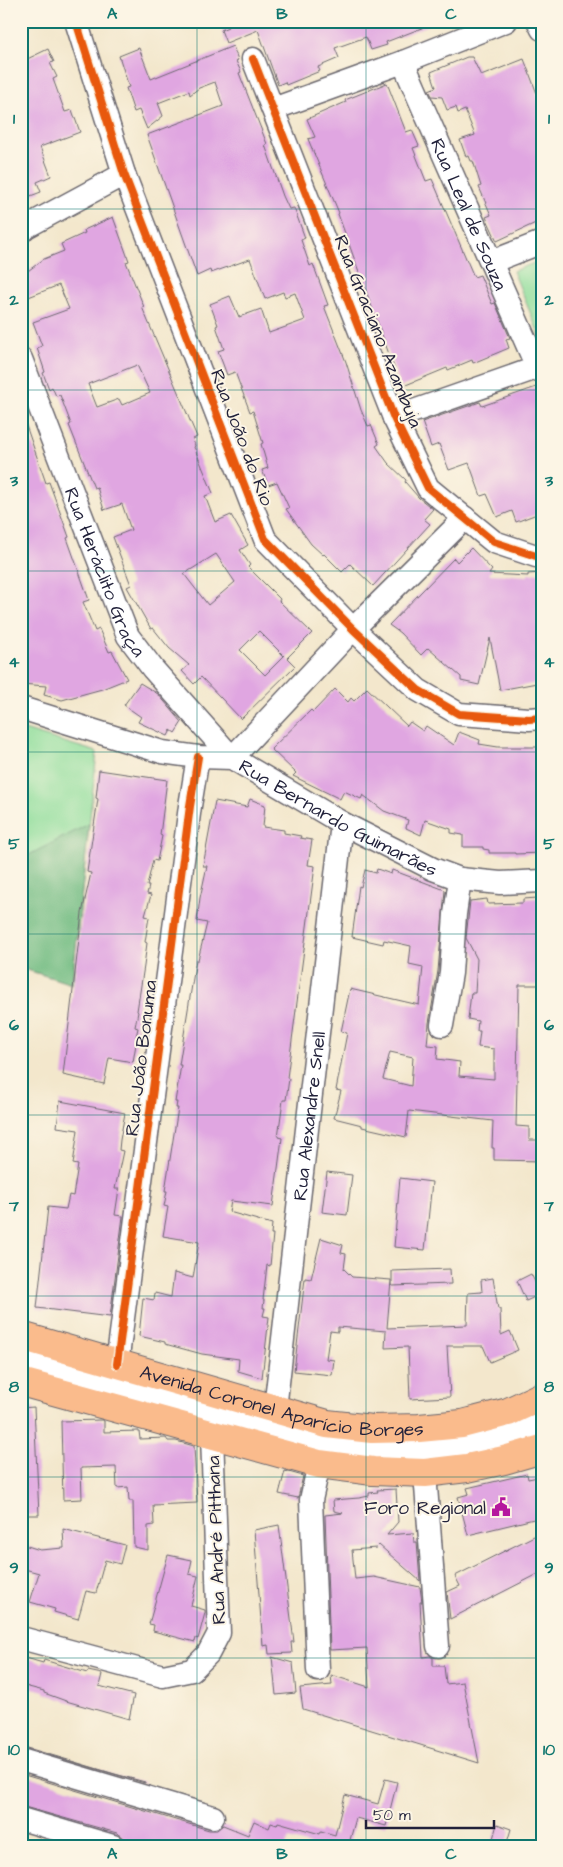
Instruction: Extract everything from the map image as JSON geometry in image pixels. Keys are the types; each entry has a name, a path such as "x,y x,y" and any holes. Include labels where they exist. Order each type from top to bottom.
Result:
{"main road":[{"name":"Avenida Coronel Aparício Borges","path":"21,1336 327,1424 372,1429 419,1428 462,1424 508,1412 542,1396"},
{"path":"21,1382 319,1464 373,1471 425,1473 467,1468 504,1460 541,1445"}],"street":[{"name":"Rua João do Rio","path":"76,21 124,174 265,539 354,629 418,690 459,714 529,719 542,718"},
{"path":"273,109 403,62 506,21"},
{"path":"538,21 542,29"},
{"name":"Rua Graciano Azambuja","path":"254,59 394,418 428,488 494,542 536,556 542,555"},
{"name":"Rua Leal de Souza","path":"403,62 539,366"},
{"path":"21,232 26,227 124,174"},
{"path":"491,262 542,242"},
{"name":"Rua Heráclito Graça","path":"21,359 128,636 153,669 232,758"},
{"path":"394,418 539,366"},
{"path":"232,758 354,629 465,518"},
{"name":"Rua Bernardo Guimarães","path":"21,708 162,752 198,757 232,758 342,823 433,869 460,879 500,883 542,881"},
{"name":"Rua João Bonuma","path":"117,1364 198,757"},
{"name":"Rua Alexandre Snell","path":"275,1408 342,823"},
{"path":"442,1025 451,973 455,914 460,879"},
{"path":"21,1359 323,1444 373,1450 422,1451 464,1446 523,1432 541,1445"},
{"name":"Rua André Pitthana","path":"21,1638 163,1676 192,1670 208,1654 218,1633 212,1435"},
{"path":"318,1670 311,1500 319,1464"},
{"path":"425,1473 438,1646"},
{"path":"21,1760 213,1817"},
{"path":"21,1819 113,1846"}],"green space":[{"path":"542,260 542,341 513,271"},
{"path":"21,729 97,752 72,984 21,968"},
{"path":"89,824 72,984 21,968 21,859"}],"building":[{"path":"226,21 437,22 386,42 387,45 371,50 366,37 335,48 339,58 318,67 320,71 286,85 285,82 278,85 258,30 226,43 221,30 228,27"},
{"path":"233,46 238,60 236,61 241,72 239,73 267,144 265,145 283,196 289,209 294,208 305,238 301,240 310,266 313,264 328,305 324,306 346,362 361,410 368,426 371,425 379,444 376,446 388,463 406,480 405,482 419,498 433,509 424,519 430,524 373,586 350,564 342,572 311,544 286,509 289,508 277,482 268,485 262,470 268,468 261,444 263,443 253,411 250,412 235,372 227,375 218,351 224,349 210,304 230,296 239,317 261,309 269,333 305,320 295,293 285,297 283,292 265,299 250,259 211,273 210,270 197,276 147,135 223,106 215,82 199,88 190,95 189,91 158,103 163,116 147,129 139,110 134,112 126,88 129,87 119,56 139,48 151,79"},
{"path":"48,49 54,62 50,63 57,77 53,79 65,112 72,110 80,132 40,147 51,176 37,182 41,192 25,198 24,196 21,197 21,62"},
{"path":"467,57 472,57 481,76 524,59 542,107 542,220 497,241 486,217 491,215 479,187 481,186 473,161 471,161 469,156 466,157 460,140 475,135 465,110 458,113 456,107 447,110 442,97 432,96 429,90 436,87 431,72"},
{"path":"387,83 406,132 412,130 419,146 413,148 426,181 432,179 474,277 480,275 492,304 495,303 510,338 506,339 509,348 473,363 472,360 448,370 447,368 401,387 339,213 308,139 315,137 307,119 346,102 345,100"},
{"path":"113,217 129,261 126,262 144,307 142,307 197,437 193,439 194,447 213,493 205,496 215,522 231,515 248,545 240,550 250,565 248,567 312,633 287,658 295,666 241,719 201,677 194,684 182,671 189,665 169,648 153,628 151,629 127,587 131,585 113,537 131,530 122,504 104,510 97,487 94,488 69,425 71,424 60,395 56,396 52,387 49,389 43,373 45,372 37,348 42,346 33,322 69,309 59,285 21,300 21,276 44,259 64,251 61,244 85,233 84,230","holes":["137,365 150,393 122,405 119,399 97,407 88,384","216,554 235,582 208,605 184,574","259,631 284,656 265,675 240,650"]},
{"path":"542,385 542,512 516,522 512,511 497,517 487,494 481,496 469,463 449,470 439,444 431,447 422,422 480,402 482,406"},
{"path":"23,417 46,483 49,482 69,537 67,538 89,600 83,602 95,631 99,629 109,652 112,651 127,679 102,689 62,700 44,695 46,686 21,684 21,619 23,619 21,593 21,418"},
{"path":"471,548 492,570 489,574 528,576 528,574 542,573 542,682 500,690 490,638 479,685 461,681 461,677 428,648 421,655 400,633 389,625 454,558 457,562"},
{"path":"140,683 158,694 182,722 175,733 171,730 168,736 138,722 141,717 124,705"},
{"path":"367,688 407,726 410,722 423,731 426,726 454,745 459,732 480,740 479,744 498,747 542,747 542,853 489,853 489,850 483,849 483,847 463,847 463,835 451,833 451,829 425,820 421,835 406,828 408,820 384,811 363,795 361,799 344,791 340,799 293,776 296,773 271,749 311,710 313,712 335,689 348,702 351,698 354,701"},
{"path":"99,770 167,780 160,835 162,836 157,861 153,860 147,886 149,886 147,894 151,895 145,916 149,917 145,942 147,943 135,1027 138,1028 133,1062 109,1058 104,1084 63,1075 82,913 91,873 87,872 98,799 96,798"},
{"path":"250,799 265,805 263,827 284,830 284,833 312,840 308,865 315,866 287,1078 289,1079 286,1100 283,1100 278,1137 282,1138 273,1206 231,1201 229,1212 272,1224 270,1266 267,1265 263,1300 263,1308 265,1308 263,1316 269,1317 262,1378 238,1371 239,1359 202,1354 139,1336 143,1298 154,1300 155,1293 171,1297 174,1273 193,1278 199,1242 163,1236 168,1207 164,1206 167,1191 165,1191 178,1108 176,1108 177,1102 175,1102 181,1065 179,1065 196,960 198,960 207,923 197,921 207,866 203,866 215,801 247,807"},
{"path":"377,869 391,874 392,870 445,890 438,971 427,1045 438,1046 437,1059 460,1062 459,1076 494,1079 494,1049 478,1047 480,1031 477,1031 478,1021 468,1019 471,993 475,993 477,959 466,938 470,901 487,899 488,904 523,903 523,899 538,898 542,938 542,985 519,985 516,1126 529,1127 529,1140 542,1140 542,1161 494,1160 494,1148 492,1148 493,1121 409,1111 406,1137 362,1127 362,1125 334,1118 341,1091 336,1090 347,1033 341,1032 350,989 419,1005 423,967 409,964 411,946 384,940 383,944 352,937 359,886 361,887 365,870 376,873","holes":["390,1052 413,1057 411,1086 383,1079"]},
{"path":"60,1101 125,1113 119,1150 123,1151 115,1189 119,1189 115,1215 123,1216 110,1317 37,1308 48,1207 66,1209 69,1195 73,1196 78,1165 73,1164 78,1130 57,1127"},
{"path":"327,1172 352,1175 347,1215 322,1212"},
{"path":"400,1178 432,1182 425,1250 394,1247"},
{"path":"321,1238 343,1245 341,1253 346,1254 344,1269 352,1277 391,1280 387,1328 467,1325 468,1293 482,1292 481,1280 493,1278 498,1309 500,1309 501,1335 510,1331 518,1350 490,1362 483,1346 447,1346 450,1397 410,1399 408,1347 385,1348 386,1331 338,1327 338,1332 330,1331 326,1359 334,1360 332,1375 294,1371 305,1278 311,1279"},
{"path":"450,1269 451,1284 392,1286 392,1271"},
{"path":"531,1274 541,1294 526,1301 517,1281"},
{"path":"34,1407 39,1515 21,1515 21,1408"},
{"path":"61,1421 104,1421 104,1432 139,1431 140,1439 166,1438 168,1441 176,1441 194,1446 197,1503 153,1505 154,1525 148,1526 148,1550 134,1547 133,1501 129,1501 128,1487 117,1488 116,1467 81,1468 82,1499 63,1500"},
{"path":"285,1471 303,1476 298,1498 279,1494"},
{"name":"Foro Regional","path":"527,1474 528,1479 538,1477 542,1493 542,1517 468,1535 458,1497 469,1494 467,1488"},
{"path":"396,1489 398,1522 387,1535 413,1533 414,1542 417,1542 420,1581 379,1545 376,1548 352,1550 355,1579 374,1577 420,1587 423,1657 430,1656 433,1658 433,1666 444,1666 446,1684 463,1682 479,1763 303,1709 300,1688 332,1685 331,1675 369,1687 367,1648 330,1650 325,1515 343,1513 334,1511 333,1500 359,1498 369,1496 369,1493 378,1492 377,1490"},
{"path":"279,1525 294,1642 291,1642 292,1653 269,1654 268,1645 263,1646 254,1530"},
{"path":"63,1529 125,1545 120,1564 105,1560 96,1593 86,1591 78,1619 54,1612 55,1609 30,1602 39,1573 21,1568 21,1544 40,1550 64,1548"},
{"path":"542,1532 542,1572 450,1619 447,1592 460,1586 455,1576"},
{"path":"168,1555 192,1560 189,1574 198,1576 191,1606 205,1610 205,1613 198,1639 196,1638 195,1642 153,1631 154,1625 149,1624"},
{"path":"272,1657 293,1663 296,1693 276,1695"},
{"path":"26,1658 43,1663 44,1660 87,1673 88,1671 102,1674 99,1686 134,1695 129,1719 66,1701 44,1693 44,1691 21,1685 21,1676"},
{"path":"21,1747 145,1782 145,1783"},
{"path":"21,1774 209,1830 217,1830 223,1825 248,1835 254,1821 269,1828 271,1823 277,1825 278,1822 320,1834 321,1831 335,1835 345,1795 378,1804 385,1779 397,1782 386,1826 356,1818 350,1840 359,1842 359,1846 313,1846 289,1839 286,1846 147,1846 124,1839 117,1833 21,1806"},
{"path":"497,1824 511,1829 506,1846 491,1846"}],"cycle path":[{"path":"76,21 124,174 265,539 353,629 418,690 459,714 529,719 542,718"},
{"path":"253,59 394,418 428,488 494,542 536,556 542,555"},
{"path":"117,1364 198,757"}],"place":[{"name":"Foro Regional","path":"501,1507"}]}
